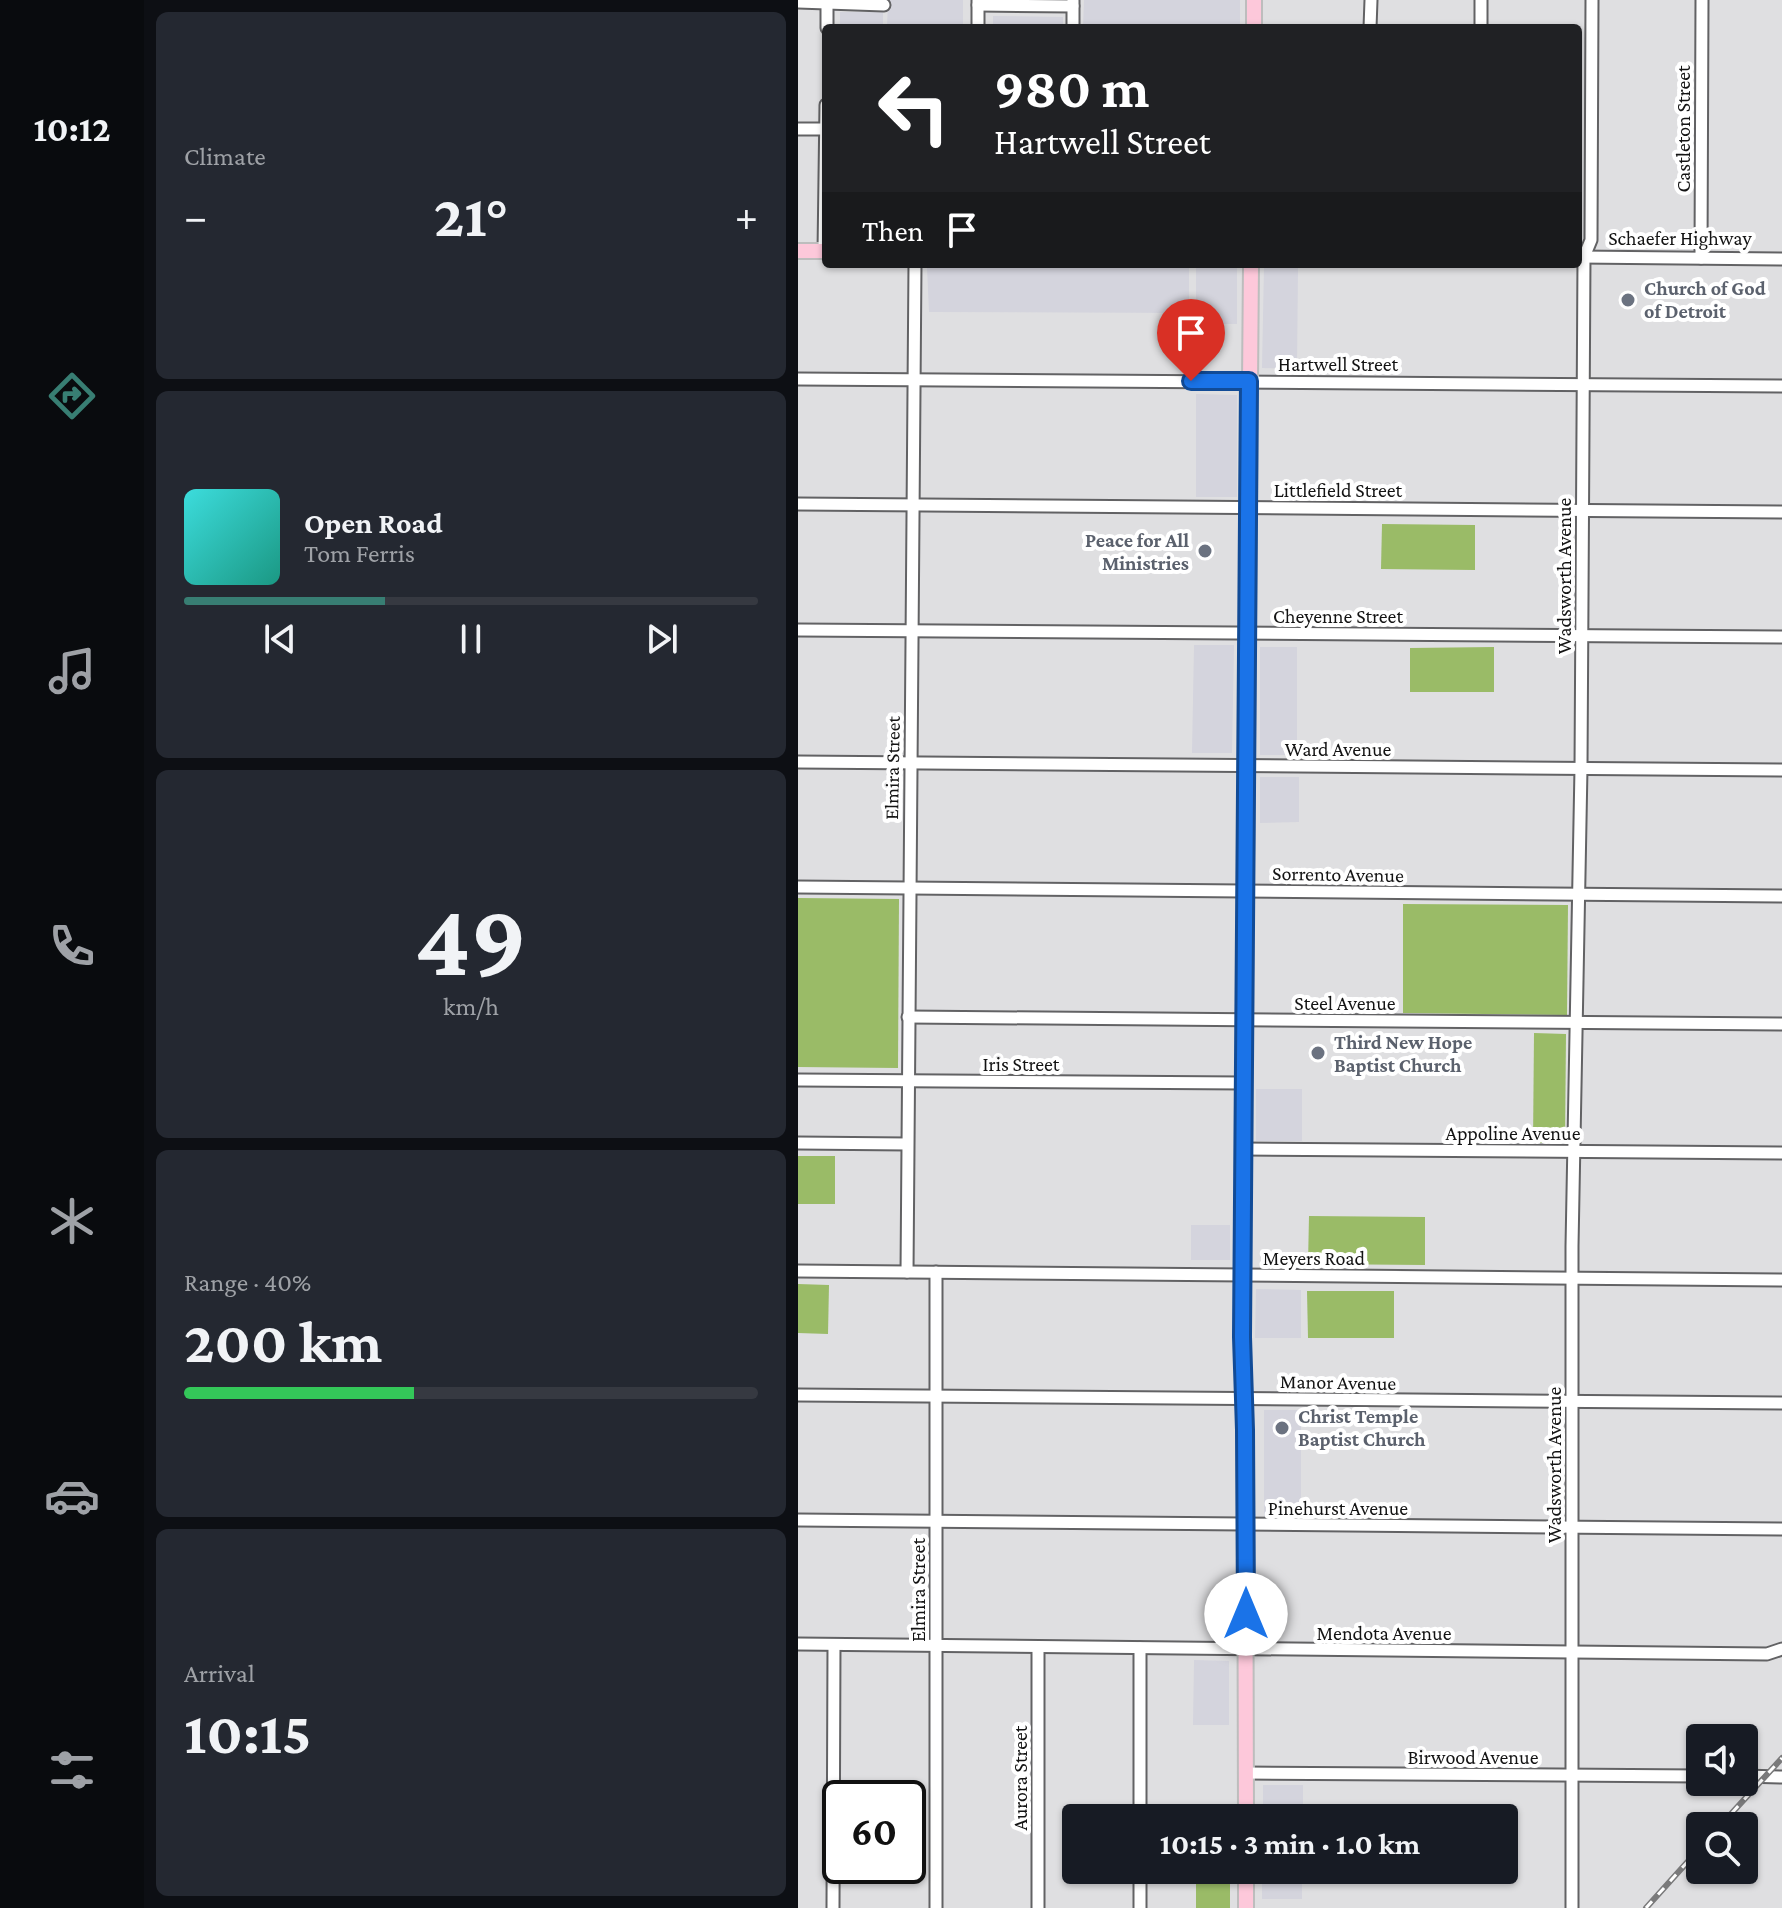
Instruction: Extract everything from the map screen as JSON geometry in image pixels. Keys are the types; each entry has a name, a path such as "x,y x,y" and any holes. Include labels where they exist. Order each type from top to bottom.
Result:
{"main road":[{"path":"1254,0 1254,24"},
{"path":"798,251 822,251"},
{"path":"1246,1804 1242,1275 1251,268"},
{"path":"1246,1884 1246,1908"}],"street":[{"path":"1370,24 1371,0"},
{"path":"1481,0 1481,24"},
{"name":"Wadsworth Avenue","path":"1582,255 1591,240 1592,0"},
{"name":"Castleton Street","path":"1701,258 1702,0"},
{"path":"798,2 884,5"},
{"path":"827,2 827,24"},
{"path":"978,24 978,2 1073,3 1073,24"},
{"path":"798,129 822,129"},
{"name":"Schaefer Highway","path":"1582,257 1782,259"},
{"name":"Elmira Street","path":"907,1272 915,268"},
{"name":"Wadsworth Avenue","path":"1572,1908 1572,1278 1581,768 1584,384 1581,268"},
{"name":"Hartwell Street","path":"798,379 1782,386"},
{"name":"Littlefield Street","path":"798,504 1782,512"},
{"name":"Cheyenne Street","path":"798,630 1782,637"},
{"name":"Ward Avenue","path":"798,762 1782,770"},
{"name":"Sorrento Avenue","path":"798,887 1782,896"},
{"name":"Steel Avenue","path":"908,1017 1782,1024"},
{"name":"Iris Street","path":"798,1080 1243,1083"},
{"path":"798,1143 907,1144"},
{"name":"Appoline Avenue","path":"1243,1149 1782,1153"},
{"name":"Meyers Road","path":"798,1271 1782,1280"},
{"name":"Elmira Street","path":"936,1272 936,1908"},
{"name":"Manor Avenue","path":"798,1395 1782,1403"},
{"name":"Pinehurst Avenue","path":"798,1520 1782,1529"},
{"name":"Mendota Avenue","path":"798,1644 1572,1652 1779,1650"},
{"path":"833,1908 834,1645"},
{"name":"Aurora Street","path":"1038,1647 1038,1908"},
{"path":"1140,1648 1140,1804"},
{"name":"Birwood Avenue","path":"1246,1773 1686,1776"},
{"path":"1758,1776 1782,1777"},
{"path":"1140,1884 1140,1908"}],"shaded area":[{"path":"888,0 963,0 963,24 887,24"},
{"path":"1084,0 1240,0 1240,24 1083,24"},
{"path":"840,12 883,12 883,24 840,24"},
{"path":"993,16 1063,17 1063,24 993,24"},
{"path":"927,268 1189,268 1189,313 929,312"},
{"path":"1196,268 1237,268 1237,324 1196,324"},
{"path":"1264,268 1298,268 1297,369 1262,368"},
{"path":"1196,394 1237,395 1237,497 1196,497"},
{"path":"1194,645 1234,645 1232,753 1192,753"},
{"path":"1260,647 1297,647 1297,755 1260,755"},
{"path":"1260,777 1299,777 1299,822 1260,823"},
{"path":"1256,1089 1302,1089 1302,1141 1256,1141"},
{"path":"1191,1225 1230,1225 1230,1260 1191,1260"},
{"path":"1256,1289 1301,1290 1301,1338 1255,1338"},
{"path":"1264,1410 1301,1410 1301,1516 1264,1516"},
{"path":"1194,1660 1229,1661 1229,1725 1193,1725"},
{"path":"1263,1785 1303,1785 1303,1804 1263,1804"},
{"path":"1262,1884 1302,1884 1302,1899 1262,1899"}],"green space":[{"path":"1382,524 1475,525 1475,570 1381,569"},
{"path":"1494,647 1494,692 1410,692 1410,648"},
{"path":"798,898 899,899 898,1068 798,1067"},
{"path":"1403,904 1568,905 1567,1015 1403,1013"},
{"path":"1534,1033 1566,1034 1565,1143 1533,1143"},
{"path":"798,1156 835,1156 835,1204 798,1204"},
{"path":"1309,1216 1425,1217 1425,1265 1308,1264"},
{"path":"798,1284 829,1285 828,1334 798,1333"},
{"path":"1307,1291 1394,1291 1394,1338 1308,1338"},
{"path":"1196,1884 1230,1884 1230,1908 1196,1908"}],"railway":[{"path":"1733,1812 1782,1758"},
{"path":"1646,1908 1686,1864"}],"place":[{"name":"Church of God of Detroit","path":"1628,300"},
{"name":"Peace for All Ministries","path":"1205,551"},
{"name":"Third New Hope Baptist Church","path":"1318,1053"},
{"name":"Christ Temple Baptist Church","path":"1282,1428"}],"route":[{"path":"1191,381 1249,381 1242,1337 1246,1614"}]}
